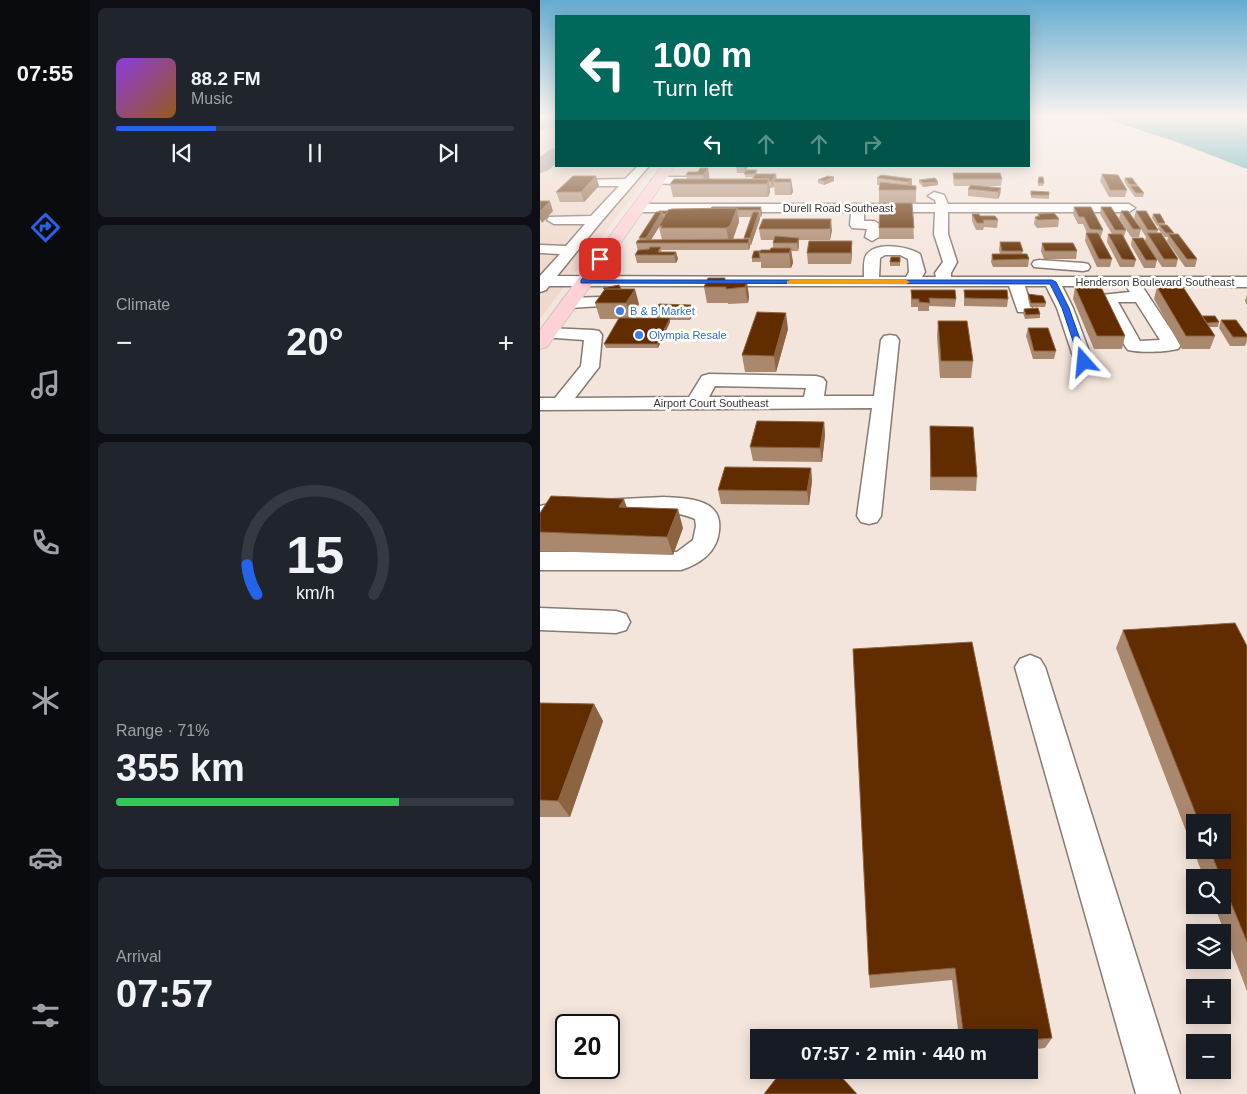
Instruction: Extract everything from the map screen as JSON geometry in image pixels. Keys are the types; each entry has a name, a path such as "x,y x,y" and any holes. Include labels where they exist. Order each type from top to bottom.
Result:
{"main road":[{"path":"544,338 667,168"}],"street":[{"path":"542,283 642,168"},
{"path":"657,181 694,181"},
{"path":"585,182 630,182"},
{"path":"872,208 873,194"},
{"path":"569,302 618,293 871,282 944,282 943,273 950,262 941,234 940,208 942,203 940,198 923,194"},
{"name":"Durell Road Southeast","path":"638,208 1129,208"},
{"path":"858,208 852,228 874,225 872,237"},
{"path":"554,220 595,220"},
{"path":"540,249 570,250"},
{"path":"871,282 873,256 878,252 892,251 906,252 915,257 916,272 911,282"},
{"path":"1039,264 1082,266 1096,282"},
{"path":"1137,276 1141,297"},
{"name":"Henderson Boulevard Southeast","path":"944,282 1020,295 1137,276 1152,282 1247,282"},
{"path":"542,283 584,282 618,293"},
{"path":"1055,288 1065,308 1084,362"},
{"path":"544,338 593,335 590,367 560,404"},
{"path":"869,516 881,402 890,340"},
{"path":"695,404 709,380 816,382 811,403 881,402"},
{"name":"Airport Court Southeast","path":"540,404 720,403 715,418 807,419 811,403"},
{"path":"540,514 553,509 590,509 621,505 681,506 703,514 708,520 707,535 700,549 681,561 540,561"},
{"path":"540,619 616,622"},
{"path":"1030,667 1158,1094"}],"shaded area":[{"path":"540,168 653,168 540,319"}],"building":[{"path":"700,168 708,168 703,175 686,175 688,172 698,172"},
{"path":"746,170 757,170 755,174 744,174"},
{"path":"953,173 1000,173 1002,179 954,179"},
{"path":"756,174 776,174 771,182 769,179 752,179"},
{"path":"1102,174 1118,175 1127,190 1110,190"},
{"path":"881,175 912,179 908,182 877,178"},
{"path":"573,176 596,176 581,192 556,192"},
{"path":"828,176 834,177 824,181 818,180"},
{"path":"1039,177 1043,177 1044,183 1038,183"},
{"path":"935,178 938,182 923,183 919,180"},
{"path":"1125,178 1132,178 1137,185 1129,184"},
{"path":"674,179 769,179 767,184 670,184"},
{"path":"775,179 791,179 790,182 773,182"},
{"path":"880,182 916,186 916,190 879,190"},
{"path":"971,185 1001,188 998,192 968,189"},
{"path":"1130,186 1138,186 1144,193 1136,193"},
{"path":"1031,191 1049,192 1049,195 1031,195"},
{"path":"540,201 550,201 540,211"},
{"path":"880,203 912,203 914,228 879,228"},
{"path":"712,207 761,207 760,210 738,210 737,208"},
{"path":"1074,207 1091,207 1103,230 1090,229 1084,217 1079,217"},
{"path":"1101,207 1111,207 1126,230 1115,230"},
{"path":"737,208 730,226 726,228 661,228 662,226 659,226 668,210 672,209"},
{"path":"659,211 668,211 666,214 663,214"},
{"path":"1121,211 1128,211 1141,229 1133,229"},
{"path":"1136,211 1146,211 1158,230 1148,230"},
{"path":"656,212 662,212 646,238 639,238"},
{"path":"753,212 759,212 750,238 744,238"},
{"path":"1054,213 1059,219 1038,220 1035,217 1040,216 1038,214"},
{"path":"972,214 995,216 998,220 983,220 984,223 977,223"},
{"path":"1153,214 1160,214 1165,223 1158,223"},
{"path":"763,219 831,219 830,229 759,229"},
{"path":"1159,225 1167,225 1174,233 1166,233"},
{"path":"1086,233 1098,233 1112,259 1099,259"},
{"path":"1147,233 1161,233 1178,259 1164,259"},
{"path":"1108,234 1122,234 1136,260 1122,259"},
{"path":"1168,234 1178,234 1197,259 1187,259"},
{"path":"775,236 799,238 797,243 773,243"},
{"path":"1132,238 1143,238 1157,260 1146,260"},
{"path":"749,239 748,243 636,243 638,240"},
{"path":"809,241 852,241 851,253 807,253"},
{"path":"1000,242 1020,242 1023,251 1002,251"},
{"path":"1042,243 1073,243 1077,251 1045,251"},
{"path":"650,247 661,247 658,252 676,252 674,255 635,255 638,250 649,249"},
{"path":"771,248 791,248 789,253 759,253 761,250 770,250"},
{"path":"754,251 760,251 760,258 752,258"},
{"path":"992,254 1027,254 1029,259 993,260"},
{"path":"891,257 900,257 900,262 890,262"},
{"path":"708,278 725,278 724,282 747,282 745,287 726,289 726,287 704,287"},
{"path":"619,285 621,289 603,288"},
{"path":"1075,287 1101,287 1125,336 1097,336"},
{"path":"1157,287 1183,287 1215,336 1186,336"},
{"path":"605,289 635,289 626,303 595,303"},
{"path":"911,290 955,290 956,299 929,298 930,303 919,302 919,299 912,299"},
{"path":"964,290 1007,290 1008,299 965,298"},
{"path":"1028,294 1043,296 1046,303 1031,303"},
{"path":"659,304 691,305 688,312 655,312"},
{"path":"1038,308 1040,314 1026,315 1024,309"},
{"path":"757,312 786,313 774,356 742,355"},
{"path":"1202,316 1215,316 1219,322 1207,323"},
{"name":"Olympia Resale","path":"619,318 670,318 657,344 604,344"},
{"path":"1221,320 1236,320 1247,337 1233,337"},
{"path":"938,321 967,321 973,361 941,361"},
{"path":"1028,328 1048,328 1056,351 1034,351"},
{"path":"757,421 824,422 820,448 750,447"},
{"path":"930,426 973,427 977,477 931,477"},
{"path":"725,467 811,468 807,491 718,490"},
{"path":"551,496 624,499 619,507 678,509 667,537 540,532 540,513"},
{"path":"1235,623 1247,646 1247,942 1231,903 1231,869 1217,869 1214,859 1231,859 1231,814 1196,814 1123,630"},
{"path":"972,642 1052,1038 1038,1039 1038,1029 963,1029 955,968 869,975 853,649"},
{"path":"540,703 594,704 558,801 540,800"},
{"path":"776,1079 843,1079 857,1094 764,1094"}],"slow traffic":[{"path":"790,282 906,282"}],"place":[{"name":"B & B Market","path":"620,311"},
{"name":"Olympia Resale","path":"639,335"}],"route":[{"path":"600,259 584,282 1052,282 1065,308 1084,362"}]}
